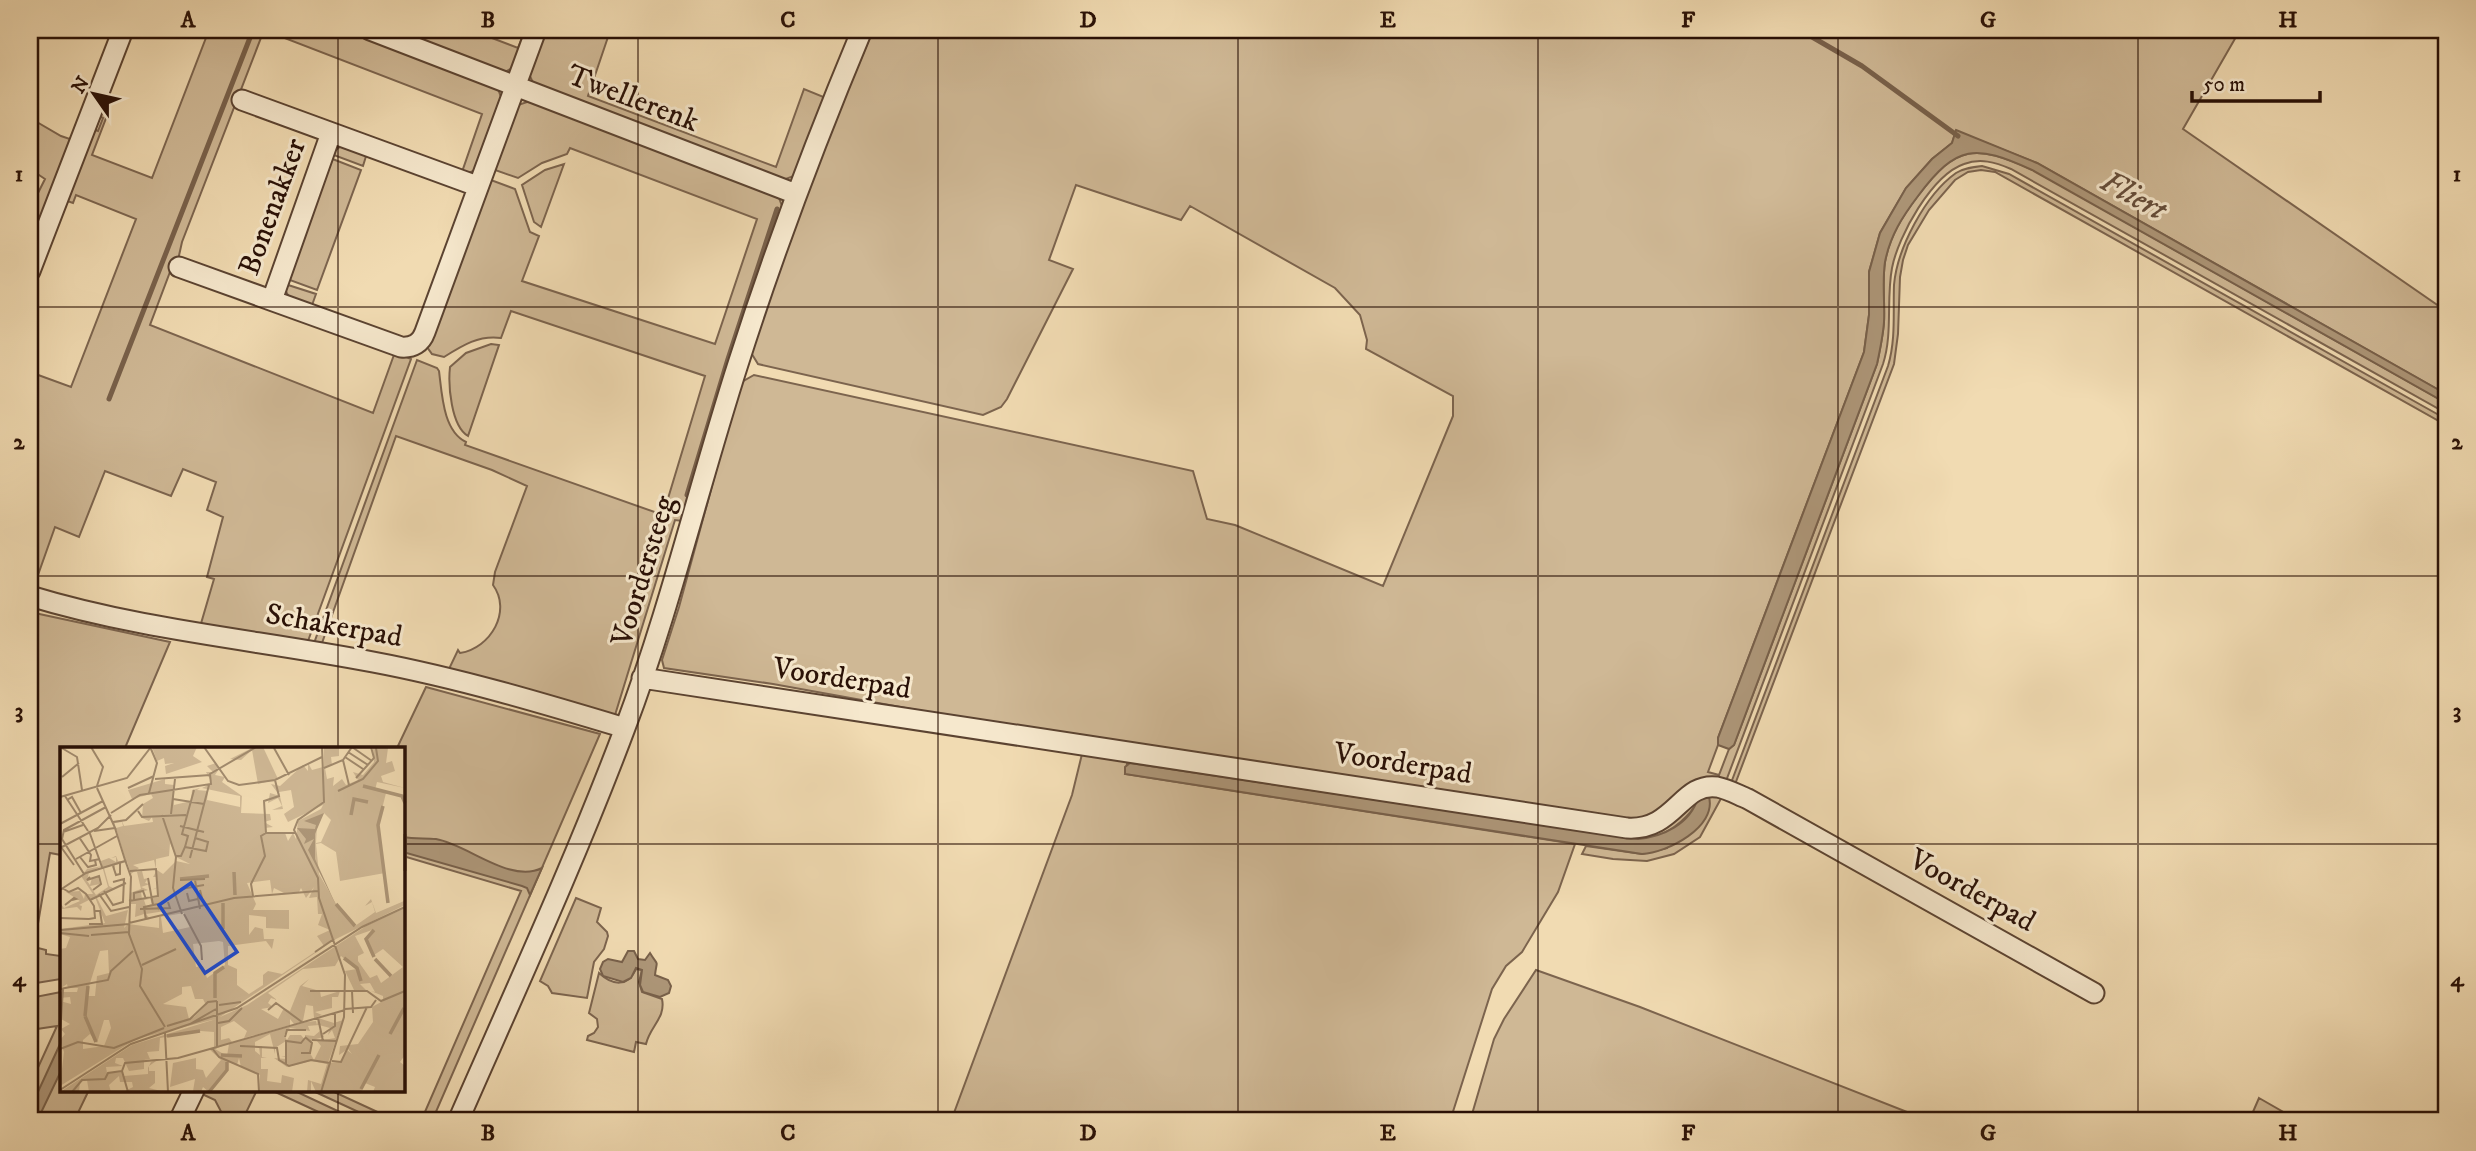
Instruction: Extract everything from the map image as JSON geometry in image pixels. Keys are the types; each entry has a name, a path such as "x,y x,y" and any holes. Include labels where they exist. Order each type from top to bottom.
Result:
{"street":[{"path":"30,267 123,30"},
{"name":"Twellerenk","path":"370,30 796,194"},
{"name":"Bonenakker","path":"179,267 401,347 414,345 421,340 425,332 536,30"},
{"name":"Voordersteeg","path":"458,1121 559,889 625,727 695,512 737,366 796,194 862,30"},
{"name":"Bonenakker","path":"242,100 477,186"},
{"name":"Bonenakker","path":"272,300 331,133"},
{"name":"Schakerpad","path":"30,596 94,614 374,662 536,701 625,727"},
{"name":"Voorderpad","path":"642,678 1627,828 1645,828 1659,822 1694,791 1705,787 1719,787 1748,799 2094,993"},
{"path":"179,1121 193,1092"}],"shaded area":[{"path":"209,30 264,30 182,242 178,260 170,272 150,325 373,413 395,352 411,359 308,641 200,627 214,579 207,577 223,517 207,510 216,482 183,469 171,496 105,471 79,537 55,527 33,589 30,588 30,372 71,387 136,219 76,195 73,203 64,200 92,129 98,131 103,118 97,115 99,109 108,113 92,155 152,178"},
{"path":"264,30 351,30 491,84 498,89 501,97 475,170 462,172 482,114"},
{"path":"387,30 471,30 518,48 525,30 528,30 514,67 505,72"},
{"path":"549,30 568,37 595,33 608,37 588,96 776,167 804,89 826,98 794,176 783,180 534,85 529,74 542,31"},
{"path":"873,30 2240,30 2183,129 2446,311 2446,394 2037,163 1956,131 1952,143 1932,159 1906,188 1880,233 1869,272 1869,315 1864,352 1718,738 1708,772 1719,775 1729,749 1734,745 1877,364 1884,322 1884,270 1893,235 1918,196 1944,166 1956,158 1981,153 2033,170 2446,403 2446,413 2011,169 1976,161 1952,170 1940,180 1918,208 1901,240 1892,268 1888,340 1883,364 1726,781 1657,816 1624,823 1049,734 773,684 664,668 662,660 740,383 754,375 1193,471 1207,519 1235,525 1383,586 1453,416 1453,396 1366,349 1367,340 1360,315 1335,288 1190,206 1181,220 1076,185 1049,260 1073,269 1001,407 983,415 758,364 750,351 829,135"},
{"path":"533,100 779,198 782,206 682,521 675,520 615,715 448,671 458,650 460,653 481,644 495,627 500,606 493,585 495,572 527,486 492,470 396,436 322,643 313,646 417,360 439,371 448,421 458,437 466,442 465,445 663,515 705,376 511,311 501,338 478,340 444,357 432,354 427,347 491,180 515,189 530,232 539,236 522,281 715,344 757,219 570,148 567,154 542,163 518,178 495,170 518,105"},
{"path":"30,118 73,140 34,241 30,238 30,209 45,179 30,169"},
{"path":"1956,130 2037,163 2446,394 2446,403 2032,170 1981,153 1956,158 1944,166 1918,196 1893,235 1885,262 1884,322 1877,364 1734,745 1729,749 1718,745 1718,738 1864,352 1869,315 1869,272 1880,233 1906,188 1932,159 1952,143"},
{"path":"341,146 367,153 363,166 331,154"},
{"path":"330,158 361,170 317,290 287,279"},
{"path":"564,164 541,227 534,222 522,185 545,170"},
{"path":"1982,166 2009,174 2446,419 2446,425 1995,172 1968,172 1955,180 1929,210 1908,245 1900,277 1894,364 1734,787 1731,783 1888,366 1893,336 1894,285 1901,255 1914,224 1934,195 1959,171"},
{"path":"285,284 316,294 311,308 290,297"},
{"path":"491,344 499,345 468,436 462,431 454,415 450,394 450,367 466,353"},
{"path":"30,612 170,642 125,747 60,747 60,855 50,853 34,947 46,950 46,954 60,956 60,979 30,984"},
{"path":"426,687 600,734 432,1121 421,1121 521,891 404,856 404,747 397,747"},
{"path":"1083,750 1580,829 1127,764 1125,774 1575,844 1558,892 1522,952 1506,966 1492,989 1450,1121 951,1121 1072,795"},
{"path":"1130,763 1638,839 1674,828 1689,815 1698,798 1709,797 1709,808 1698,828 1688,836 1664,849 1642,854 1125,774 1125,767"},
{"path":"1724,793 1700,837 1674,854 1647,861 1582,854 1586,846 1642,854 1667,848 1696,805 1672,828 1648,837 1621,837 1588,830 1629,832 1693,796"},
{"path":"404,837 448,842 516,871 530,872 542,868 530,895 527,888 404,852"},
{"path":"576,898 601,908 597,922 608,936 604,949 594,962 587,998 552,993 548,986 540,981"},
{"path":"628,951 634,951 638,959 645,960 650,953 657,963 655,975 668,980 671,986 669,993 660,997 643,992 640,985 642,970 636,968 631,978 623,982 603,976 600,969 603,962 608,959 622,962"},
{"path":"636,969 642,970 639,982 642,992 662,999 663,1006 646,1044 636,1042 634,1052 587,1040 598,1027 597,1019 589,1013 599,973 620,983 629,979"},
{"path":"1536,970 1640,1007 1930,1121 1470,1121 1494,1039"},
{"path":"60,992 60,1092 88,1092 74,1121 30,1121 30,1085 57,1026 30,1030 30,998"},
{"path":"60,1044 60,1073 37,1121 30,1121 30,1109"},
{"path":"256,1092 242,1121 226,1121 215,1100 202,1094"},
{"path":"275,1092 297,1092 359,1121 338,1121"},
{"path":"315,1092 334,1092 397,1121 378,1121"},
{"path":"2259,1098 2294,1118 2299,1121 2249,1121"}],"waterway":[{"path":"109,399 253,30"},
{"name":"Fliert","path":"1800,30 1862,66 1958,136"},
{"path":"687,495 777,209"}]}
